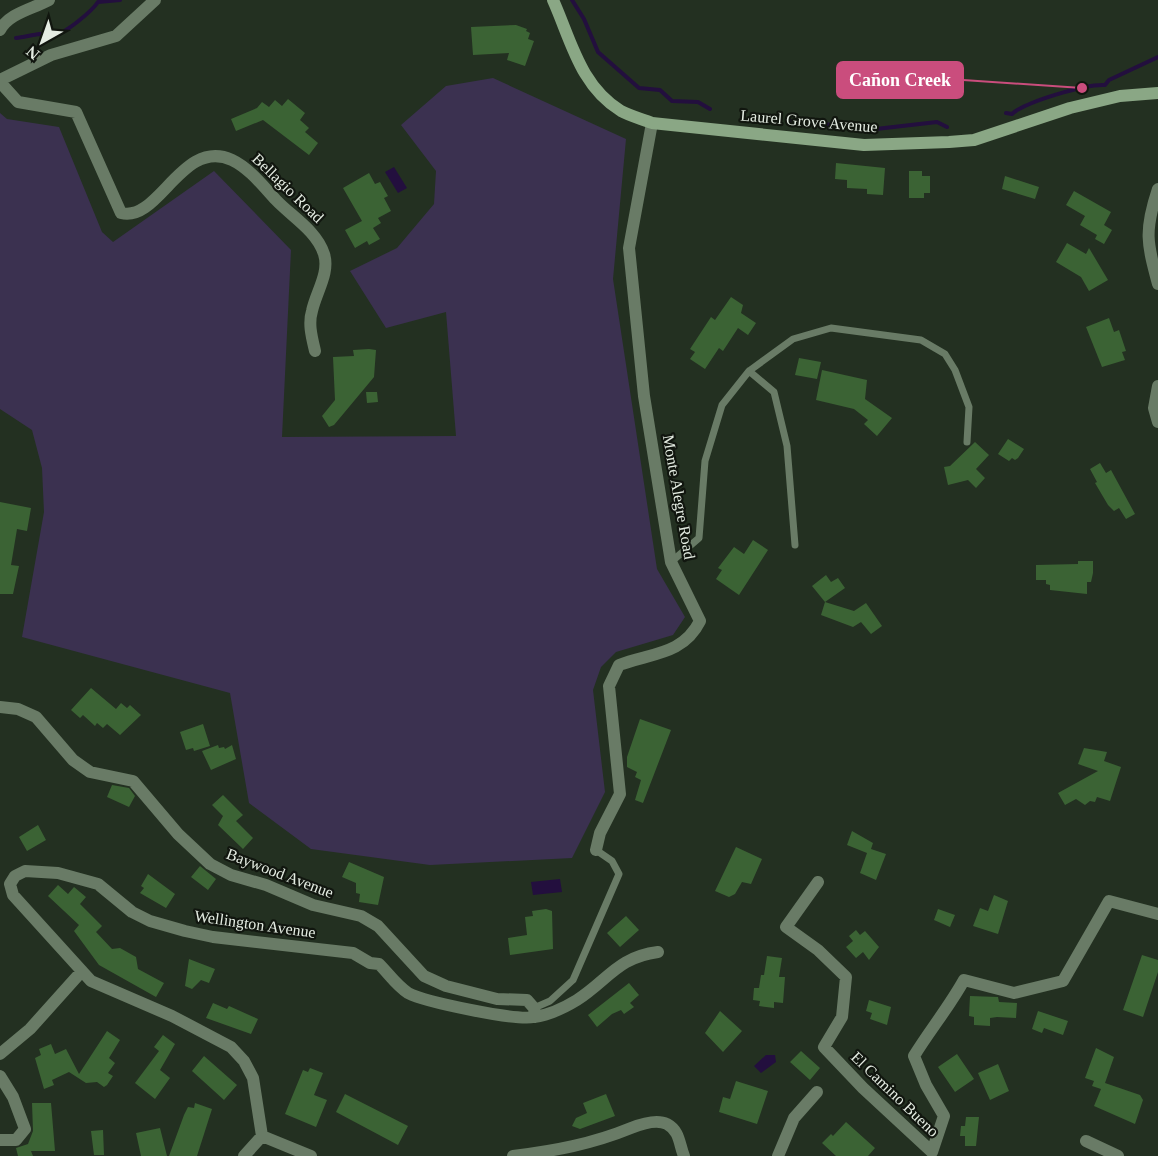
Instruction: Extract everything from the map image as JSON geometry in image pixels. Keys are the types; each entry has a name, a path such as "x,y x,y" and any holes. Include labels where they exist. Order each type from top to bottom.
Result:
{"street":[{"path":"0,30 3,23 15,15 49,0"},
{"path":"0,81 51,55 116,36 155,0"},
{"name":"Laurel Grove Avenue","path":"553,0 575,59 597,91 621,111 652,123 864,144 957,142 974,140 1070,108 1120,96 1158,93"},
{"name":"Bellagio Road","path":"0,81 18,102 76,112 121,213 134,213 146,206 188,166 201,159 221,156 246,169 320,243 325,256 323,278 310,322 315,351"},
{"name":"Monte Alegre Road","path":"596,850 600,833 620,794 609,686 619,665 678,648 693,635 700,621 671,562 644,396 629,248 652,123"},
{"path":"1158,189 1149,216 1147,241 1158,284"},
{"path":"1158,386 1154,408 1158,422"},
{"name":"Baywood Avenue","path":"0,707 18,709 36,717 73,760 90,772 133,781 178,834 210,864 313,905 361,916 378,926 424,976 446,986 497,999 527,1000 534,1013"},
{"name":"Wellington Avenue","path":"262,1136 253,1077 231,1047 172,1016 90,981 13,895 10,884 15,876 25,871 58,873 98,884 132,912 150,921 185,931 213,937 353,953 370,963 379,964 398,986 424,1000 524,1018 534,1013 558,1010 578,999 628,959 638,954 658,952"},
{"name":"El Camino Bueno","path":"818,882 786,927 818,950 846,977 842,1017 824,1047 863,1088 932,1152 944,1116 914,1056 928,1032 952,1003 964,980 1014,993 1063,981 1108,901 1158,914"},
{"path":"0,1054 30,1029 82,971"},
{"path":"0,1076 13,1097 25,1129 16,1140 0,1140"},
{"path":"778,1156 794,1118 817,1092"},
{"path":"513,1156 563,1150 600,1140 638,1125 659,1121 677,1133 684,1156"},
{"path":"244,1156 262,1136 311,1156"},
{"path":"1086,1141 1118,1156"}],"lane":[{"path":"671,562 699,538 705,461 722,405 749,371 793,339 831,328 921,340 945,354 955,370 969,407 967,442"},
{"path":"749,371 774,392 787,446 795,545"},
{"path":"534,1013 573,980 619,874 612,861 596,850"}],"shaded area":[{"path":"493,78 626,139 613,279 657,569 685,617 673,635 616,652 601,667 593,690 605,792 572,858 430,865 311,849 249,803 230,693 22,637 44,512 42,468 32,430 0,409 0,113 7,119 59,127 102,232 113,242 214,171 291,250 282,437 456,436 446,312 386,328 350,271 397,248 434,204 436,171 401,125 446,86"},
{"path":"394,167 407,188 398,193 385,172"},
{"path":"560,879 562,892 533,895 531,882"},
{"path":"766,1055 775,1055 776,1062 761,1073 754,1066"}],"building":[{"path":"516,25 527,29 526,31 530,33 528,39 534,41 525,66 507,60 509,53 473,55 471,27"},
{"path":"288,99 305,113 300,120 309,128 305,132 318,143 309,155 263,120 236,131 231,119 257,108 262,102 269,107 275,100 282,106"},
{"path":"836,163 885,168 883,195 867,194 867,189 847,188 847,180 835,179"},
{"path":"909,171 922,171 922,176 930,176 930,193 924,193 924,198 909,198"},
{"path":"369,173 375,184 380,182 388,196 384,198 391,211 378,218 381,223 373,228 380,239 369,245 367,241 355,248 345,230 362,221 343,188"},
{"path":"1005,176 1039,187 1035,199 1002,189"},
{"path":"1074,191 1111,212 1104,225 1112,230 1104,244 1095,239 1097,235 1080,225 1085,216 1066,205"},
{"path":"1067,243 1086,254 1089,248 1108,280 1089,291 1081,277 1056,262"},
{"path":"731,297 743,305 741,313 756,323 748,335 738,328 723,351 719,348 705,369 690,359 695,352 690,349 711,317 715,320"},
{"path":"1109,318 1114,332 1119,330 1126,351 1122,352 1125,360 1102,367 1086,327"},
{"path":"353,350 376,350 374,377 334,425 329,427 322,416 335,400 333,357 354,356"},
{"path":"799,358 821,362 817,379 795,375"},
{"path":"822,370 867,380 865,399 892,418 877,436 864,424 868,420 854,409 816,400"},
{"path":"366,392 377,392 378,402 367,403"},
{"path":"1008,439 1024,449 1015,460 1012,458 1009,461 998,454"},
{"path":"975,442 989,455 976,469 985,478 976,488 968,480 948,485 944,467 950,466"},
{"path":"1100,463 1106,473 1111,470 1135,514 1126,519 1119,508 1114,511 1108,505 1090,469"},
{"path":"0,502 31,508 27,531 17,529 11,565 19,566 13,594 0,594"},
{"path":"753,540 768,550 739,595 716,579 722,570 718,568 734,547 744,554"},
{"path":"1078,561 1093,561 1091,582 1087,582 1087,594 1050,590 1050,585 1046,584 1046,580 1036,580 1036,565 1078,564"},
{"path":"826,575 831,582 838,578 845,588 825,602 812,586"},
{"path":"825,602 854,611 866,603 882,626 871,634 861,622 853,627 821,615"},
{"path":"91,688 116,709 121,703 127,708 130,705 141,715 120,735 107,724 103,728 97,723 95,726 83,715 80,718 71,710"},
{"path":"640,719 671,730 643,803 635,800 641,780 635,777 637,772 627,767 627,757"},
{"path":"203,724 210,746 194,751 193,748 186,750 180,732"},
{"path":"218,745 219,748 224,747 225,749 232,745 236,759 211,770 202,751"},
{"path":"1084,748 1107,752 1104,761 1121,767 1110,801 1097,797 1095,802 1090,801 1085,805 1076,799 1065,805 1058,793 1098,771 1078,764"},
{"path":"112,785 129,788 135,796 129,807 107,797"},
{"path":"223,795 243,815 236,821 253,838 243,849 218,825 223,816 212,805"},
{"path":"38,825 46,840 27,851 19,837"},
{"path":"852,831 873,843 871,849 886,854 876,880 860,873 867,853 847,845"},
{"path":"736,847 762,859 751,884 742,882 735,894 729,897 715,891"},
{"path":"349,862 384,877 378,905 359,902 360,894 356,893 356,883 342,877"},
{"path":"200,866 216,879 208,890 191,877"},
{"path":"148,874 175,894 166,908 140,893"},
{"path":"58,885 68,894 74,887 86,897 80,904 102,926 96,932 112,949 120,948 136,957 138,969 164,983 156,997 99,965 74,931 79,925 48,896"},
{"path":"994,895 1008,901 998,934 973,926 980,908 988,911"},
{"path":"546,909 552,911 553,949 510,955 508,938 527,935 525,917 533,916 532,911"},
{"path":"938,909 955,915 950,927 934,920"},
{"path":"626,916 639,930 620,947 607,933"},
{"path":"856,930 860,935 865,931 879,947 869,960 863,952 856,958 846,947 853,941 849,936"},
{"path":"1142,955 1158,960 1158,972 1143,1017 1123,1010"},
{"path":"767,956 782,958 779,977 785,977 783,1003 774,1002 774,1008 759,1006 760,1001 753,1000 754,988 759,988 761,975 764,975"},
{"path":"189,959 215,969 209,983 201,980 192,989 185,986"},
{"path":"629,983 639,995 630,1003 634,1007 624,1014 621,1010 612,1014 597,1027 588,1015"},
{"path":"970,996 998,997 999,1002 1017,1003 1016,1018 990,1018 990,1026 974,1025 974,1017 969,1016"},
{"path":"869,1000 891,1007 887,1025 870,1019 872,1013 866,1011"},
{"path":"213,1003 227,1009 229,1006 258,1019 251,1034 206,1018"},
{"path":"720,1011 742,1031 723,1052 705,1033"},
{"path":"1038,1011 1068,1021 1063,1035 1044,1028 1042,1033 1032,1029"},
{"path":"107,1031 120,1040 109,1058 115,1063 108,1073 113,1076 107,1085 104,1087 97,1082 86,1083 69,1072 52,1080 54,1085 44,1089 35,1058 41,1055 39,1049 51,1044 55,1054 66,1049 79,1074"},
{"path":"163,1035 175,1044 160,1070 170,1078 155,1099 135,1083 159,1051 154,1047"},
{"path":"1096,1048 1114,1057 1105,1083 1140,1095 1143,1100 1135,1124 1094,1106 1101,1089 1092,1086 1094,1081 1085,1078"},
{"path":"801,1051 820,1068 810,1080 790,1062"},
{"path":"957,1054 974,1079 955,1092 938,1067"},
{"path":"204,1056 237,1085 224,1100 192,1071"},
{"path":"998,1064 1009,1091 990,1100 978,1073"},
{"path":"310,1068 323,1073 314,1095 327,1100 316,1127 285,1114 303,1070 308,1072"},
{"path":"736,1081 768,1091 757,1124 719,1112 723,1097 730,1099"},
{"path":"345,1094 408,1126 398,1145 336,1112"},
{"path":"606,1094 615,1116 580,1129 572,1126 576,1118 587,1113 583,1103"},
{"path":"32,1103 51,1103 55,1151 31,1151 33,1156 18,1156 16,1148 28,1144 33,1131"},
{"path":"195,1103 212,1109 197,1156 169,1156 184,1115 188,1107 194,1108"},
{"path":"966,1117 979,1117 976,1146 965,1146 965,1136 960,1136 961,1126 965,1126"},
{"path":"846,1122 875,1148 868,1156 836,1156 822,1143 831,1134 833,1136"},
{"path":"160,1128 167,1156 141,1156 136,1133"},
{"path":"103,1130 104,1155 94,1155 91,1131"}],"waterway":[{"path":"16,38 59,34 78,22 98,2 120,0"},
{"path":"572,0 584,19 598,52 639,88 660,90 672,101 698,102 710,109"},
{"path":"1006,113 1012,114 1029,104 1084,87 1105,85 1109,80 1158,57"},
{"path":"789,121 876,129 937,122 947,127"}],"place":[{"name":"Cañon Creek","path":"1082,88"}]}
